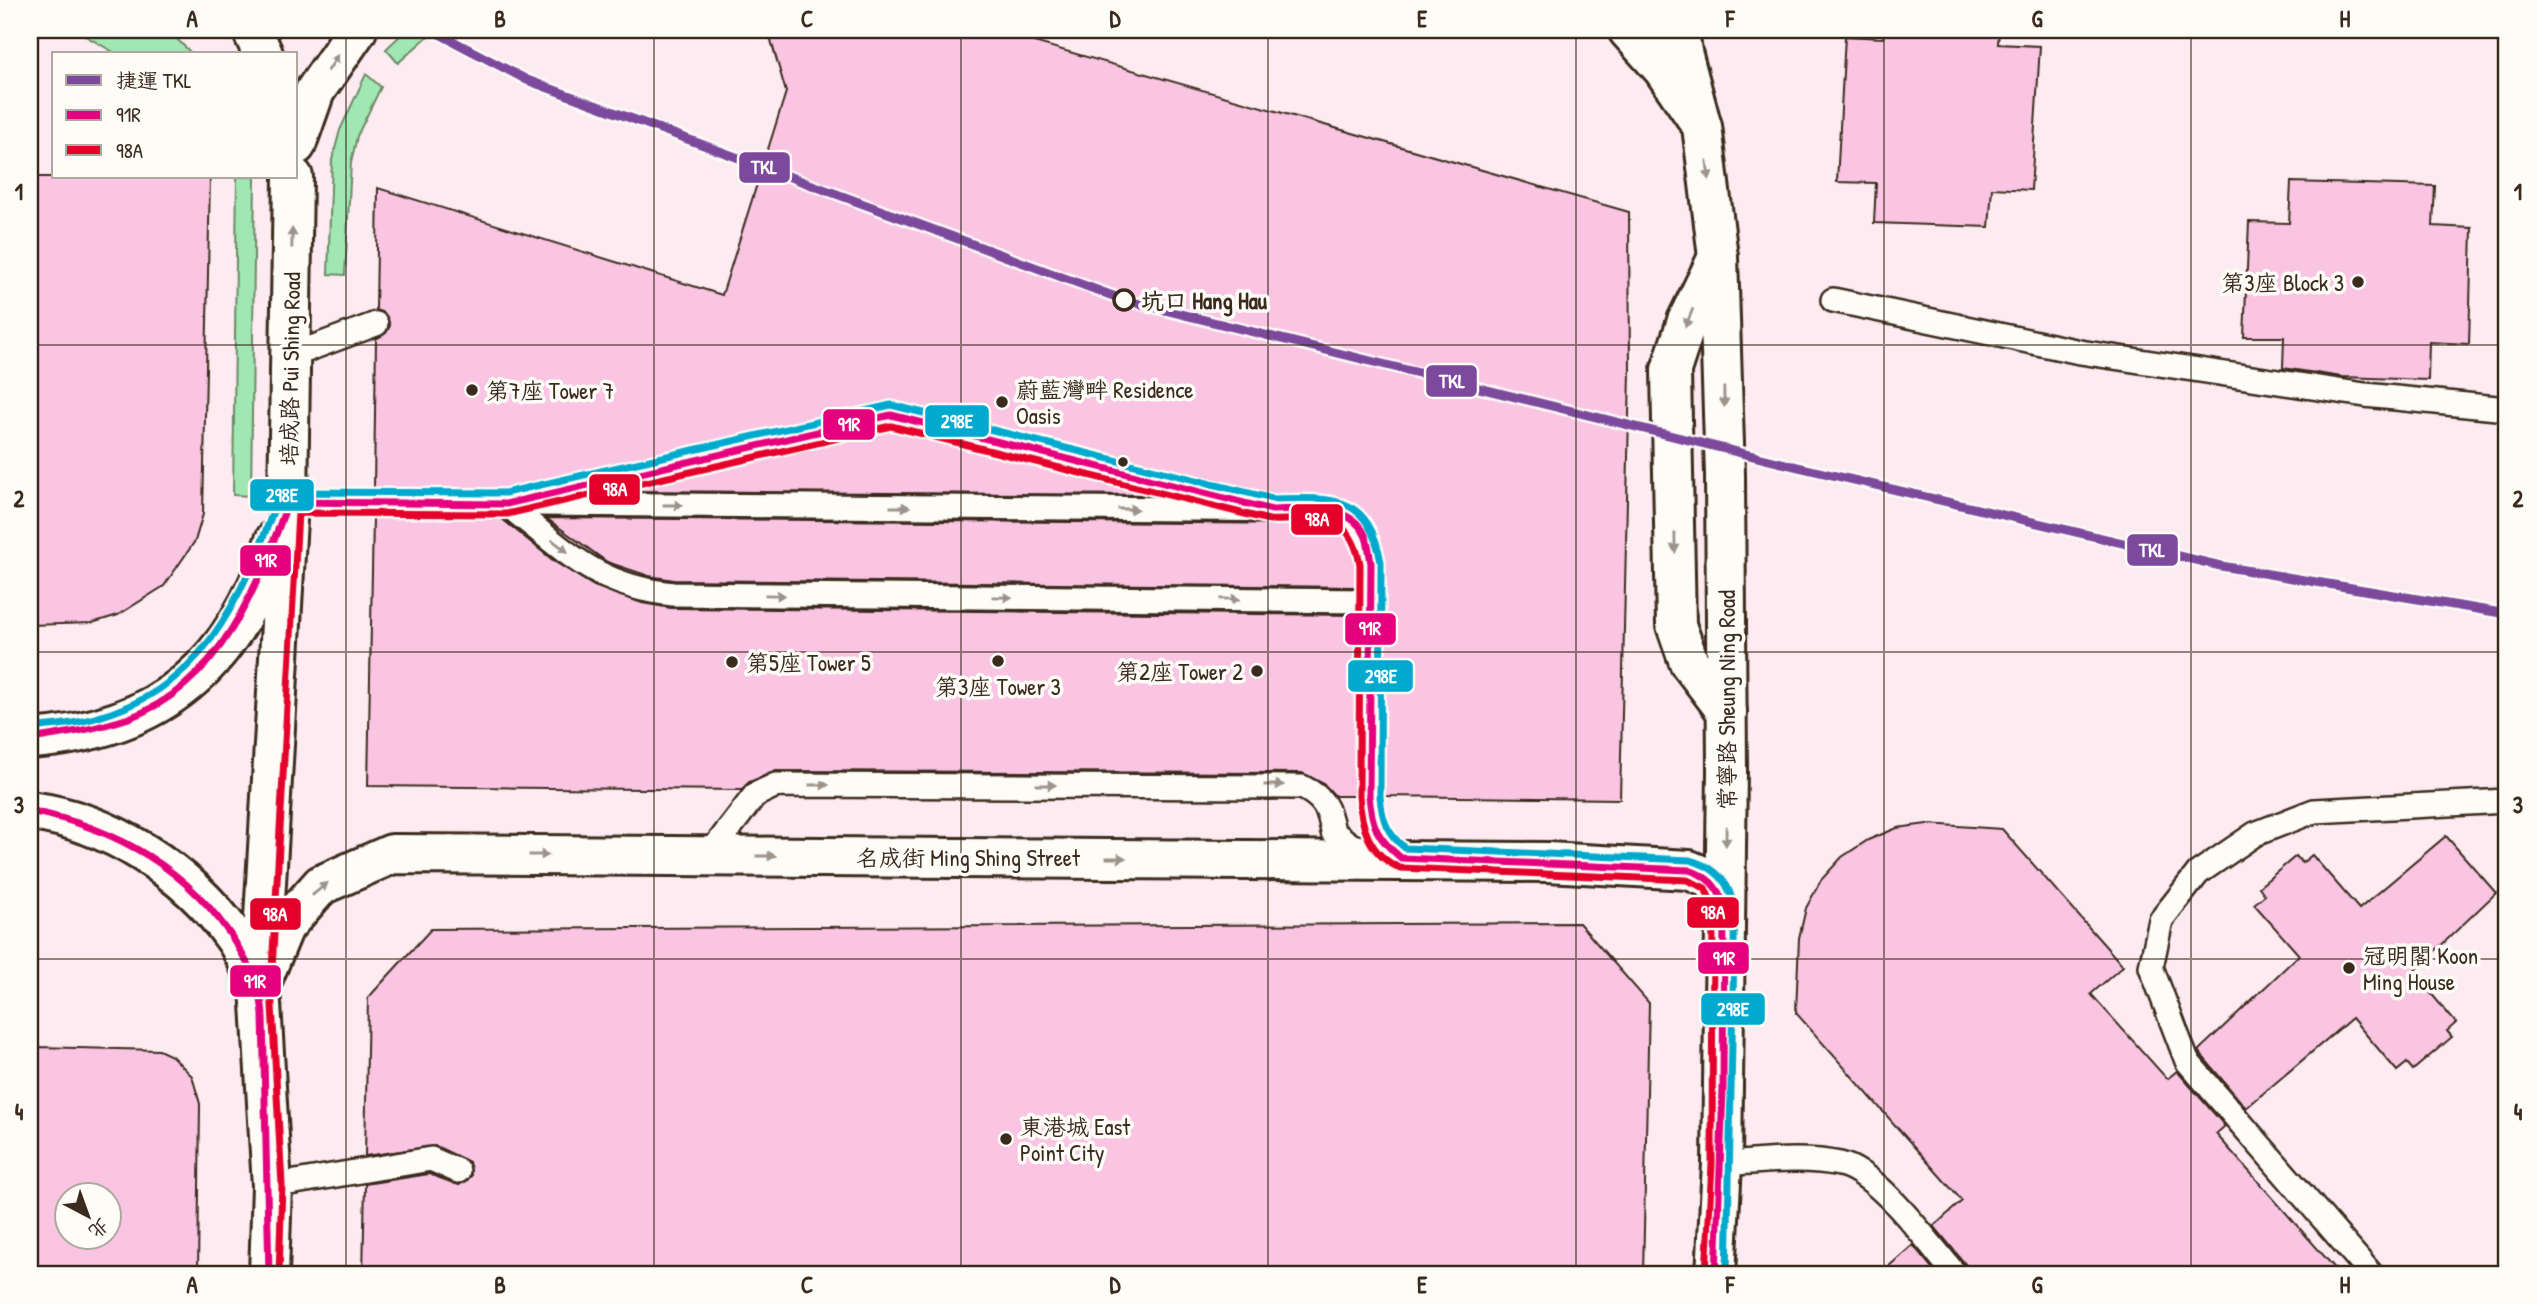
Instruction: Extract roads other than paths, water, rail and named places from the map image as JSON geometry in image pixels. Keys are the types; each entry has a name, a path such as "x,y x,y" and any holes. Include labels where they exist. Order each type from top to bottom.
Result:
{"street":[{"path":"253,30 263,52"},
{"path":"298,139 315,91 357,30"},
{"name":"常寧路 Sheung Ning Road","path":"1628,30 1663,69 1702,126"},
{"name":"常寧路 Sheung Ning Road","path":"1679,30 1682,52 1702,126 1718,257 1724,393 1727,712 1722,1164 1716,1274"},
{"name":"培成路 Pui Shing Road","path":"269,1274 272,1186 260,987 288,502 293,178"},
{"path":"1718,257 1687,321 1671,370 1676,625 1689,662 1727,712"},
{"path":"30,739 106,728 173,694 200,673 221,649 245,612 267,565 288,502"},
{"path":"30,811 56,814 92,826 130,844 164,867 214,914 235,939 260,987"},
{"name":"名成街 Ming Shing Street","path":"260,987 284,927 321,885 392,854 1401,858 1548,862 1689,870 1713,880 1724,904"}],"lane":[{"path":"1833,300 2080,352 2365,395 2507,409"},
{"path":"290,356 376,324"},
{"path":"506,504 891,415 1272,510"},
{"path":"288,502 1326,510 1350,519 1365,534 1371,563 1371,816 1380,841 1401,858"},
{"path":"506,504 593,572 645,591 1371,601"},
{"path":"709,855 755,795 776,785 1261,785 1302,787 1320,796 1329,810 1333,832 1352,846 1401,858"},
{"path":"2371,1274 2187,1060 2151,967 2161,920 2198,873 2255,834 2314,811 2507,801"},
{"path":"272,1186 431,1159 458,1171"},
{"path":"1722,1164 1789,1161 1842,1164 1883,1190 1955,1274"}],"metro line":[{"name":"TKL","path":"432,30 527,80 1124,300 1798,467 2221,566 2507,614"}],"place":[{"name":"第3座 Block 3","path":"2358,282"},
{"name":"坑口 Hang Hau","path":"1124,300"},
{"name":"第7座 Tower 7","path":"472,390"},
{"name":"蔚藍灣畔 Residence Oasis","path":"1002,402"},
{"name":"第3座 Tower 3","path":"998,661"},
{"name":"第5座 Tower 5","path":"732,662"},
{"name":"第2座 Tower 2","path":"1257,671"},
{"name":"冠明閣 Koon Ming House","path":"2349,968"},
{"name":"東港城 East Point City","path":"1006,1139"}]}
